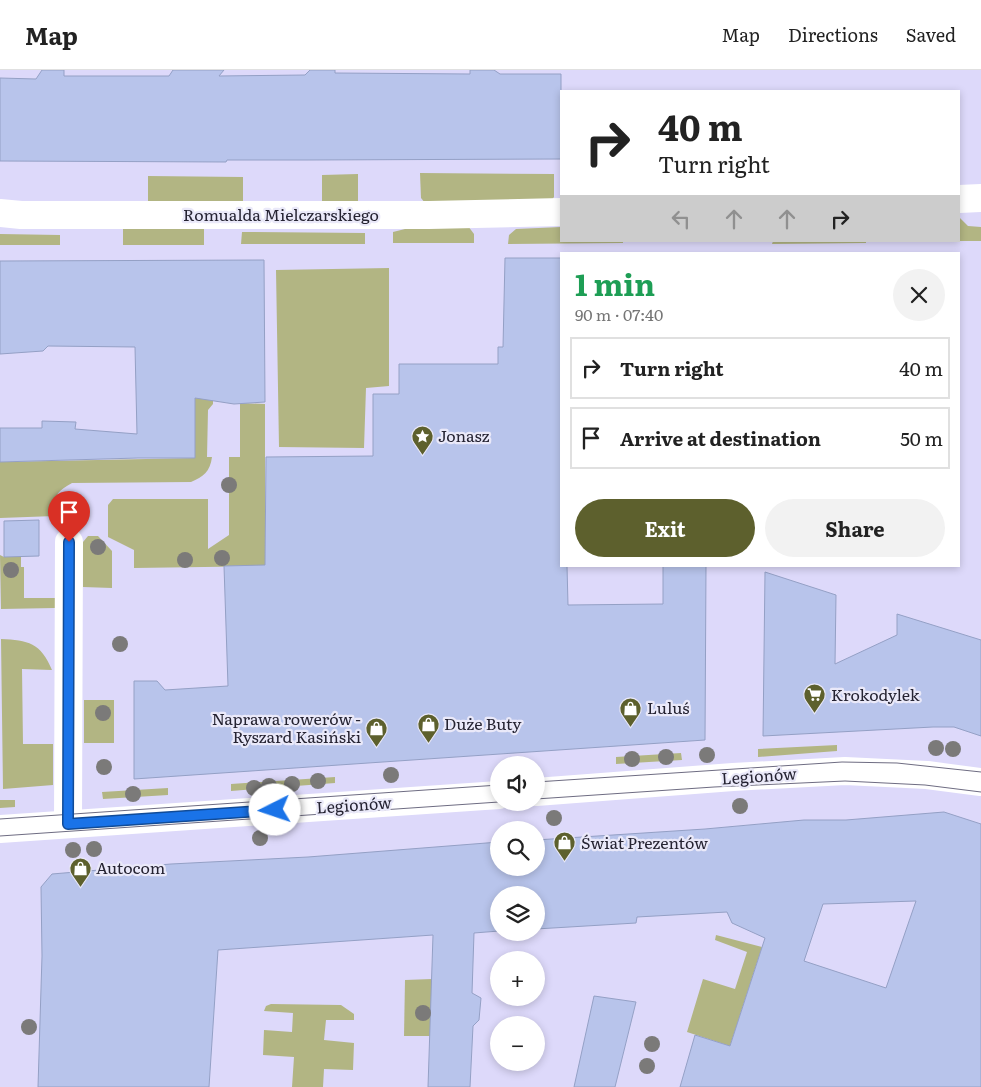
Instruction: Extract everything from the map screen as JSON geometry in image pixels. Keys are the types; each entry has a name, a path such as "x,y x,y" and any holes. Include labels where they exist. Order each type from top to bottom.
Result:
{"street":[{"path":"960,199 981,198"},
{"name":"Romualda Mielczarskiego","path":"0,213 21,215 412,215 560,212"},
{"path":"68,824 69,542"},
{"name":"Legionów","path":"545,791 733,777 844,771 927,775 981,782"},
{"name":"Legionów","path":"0,829 490,796"}],"green space":[{"path":"420,173 554,174 554,197 551,201 425,203 421,198"},
{"path":"358,174 358,203 322,202 322,175"},
{"path":"148,176 243,177 243,201 153,204 148,201"},
{"path":"960,218 968,226 981,227 981,241 960,241"},
{"path":"417,226 468,226 474,234 474,243 393,243 393,232"},
{"path":"560,227 560,242 623,243 508,244 509,235 516,229"},
{"path":"123,229 204,229 204,245 123,245"},
{"path":"242,232 365,233 365,244 241,244"},
{"path":"0,234 60,235 60,245 0,245"},
{"path":"773,242 866,242 866,243 772,244"},
{"path":"389,268 389,386 366,388 364,448 279,447 276,270"},
{"path":"213,393 213,404 208,410 207,457 212,457 208,470 199,478 191,482 72,483 62,489 56,496 54,505 55,516 0,518 0,462 195,458 195,396"},
{"path":"240,403 265,404 265,566 134,568 134,550 108,537 108,505 113,499 208,499 208,549 229,535 229,457 240,457"},
{"path":"88,536 98,536 112,551 112,588 83,587 83,542"},
{"path":"0,555 4,557 21,556 21,567 24,567 24,598 55,598 55,608 1,609"},
{"path":"1,639 19,640 32,645 43,654 52,670 22,669 23,744 53,744 53,785 3,789"},
{"path":"84,700 114,700 114,743 84,743"},
{"path":"837,745 837,751 758,757 758,749"},
{"path":"681,753 682,760 616,764 616,757"},
{"path":"335,777 335,783 231,791 231,784"},
{"path":"168,788 168,795 103,799 102,792"},
{"path":"0,800 15,800 15,807 0,808"},
{"path":"716,935 762,947 730,1046 687,1032 703,979 735,989 747,952 715,940"},
{"path":"432,979 430,1036 404,1036 405,980"},
{"path":"271,1004 341,1005 354,1014 354,1020 326,1020 324,1040 354,1043 353,1070 324,1069 323,1087 292,1087 294,1057 263,1055 264,1030 292,1032 293,1013 264,1011 266,1006"}],"building":[{"path":"42,70 64,70 64,76 169,76 173,70 224,70 219,76 305,75 310,70 335,70 335,73 470,74 470,70 494,70 500,74 561,74 560,159 227,160 226,162 0,161 0,78 36,79"},
{"path":"505,258 560,258 560,567 567,567 568,605 663,604 663,567 706,567 705,740 134,779 134,681 157,681 165,690 228,686 224,566 265,565 266,457 373,456 373,394 399,394 399,364 498,364 498,347 503,347"},
{"path":"264,260 265,402 234,404 195,398 195,458 0,462 0,428 42,428 42,421 76,422 75,429 137,434 135,347 48,346 43,351 0,354 0,261"},
{"path":"39,520 39,556 4,557 4,521"},
{"path":"765,572 836,595 835,664 897,635 897,614 981,640 981,736 954,727 933,727 763,736"},
{"path":"944,812 981,824 981,1087 680,1087 695,1035 730,1046 765,938 732,923 727,912 637,917 636,923 545,928 545,886 490,886 490,932 474,933 472,993 481,998 479,1020 473,1026 470,1087 428,1087 433,935 218,950 209,1087 38,1087 42,956 41,887 52,874 490,843 490,876 545,876 545,839 705,829 804,820 846,820","holes":["916,901 886,988 804,961 823,904"]},
{"path":"594,996 636,1002 615,1087 574,1087"}],"tram line":[{"path":"545,781 842,762 897,763 981,772"},
{"path":"545,798 714,787 845,781 925,785 981,792"},
{"path":"0,819 490,786"},
{"path":"0,836 490,803"}],"place":[{"name":"Jonasz","path":"422,455"},
{"name":"Krokodylek","path":"815,714"},
{"name":"Luluś","path":"631,727"},
{"name":"Duże Buty","path":"428,743"},
{"name":"Naprawa rowerów - Ryszard Kasiński","path":"377,747"},
{"name":"Świat Prezentów","path":"565,862"},
{"name":"Autocom","path":"80,887"}],"route":[{"path":"69,542 68,824 275,810"}]}
